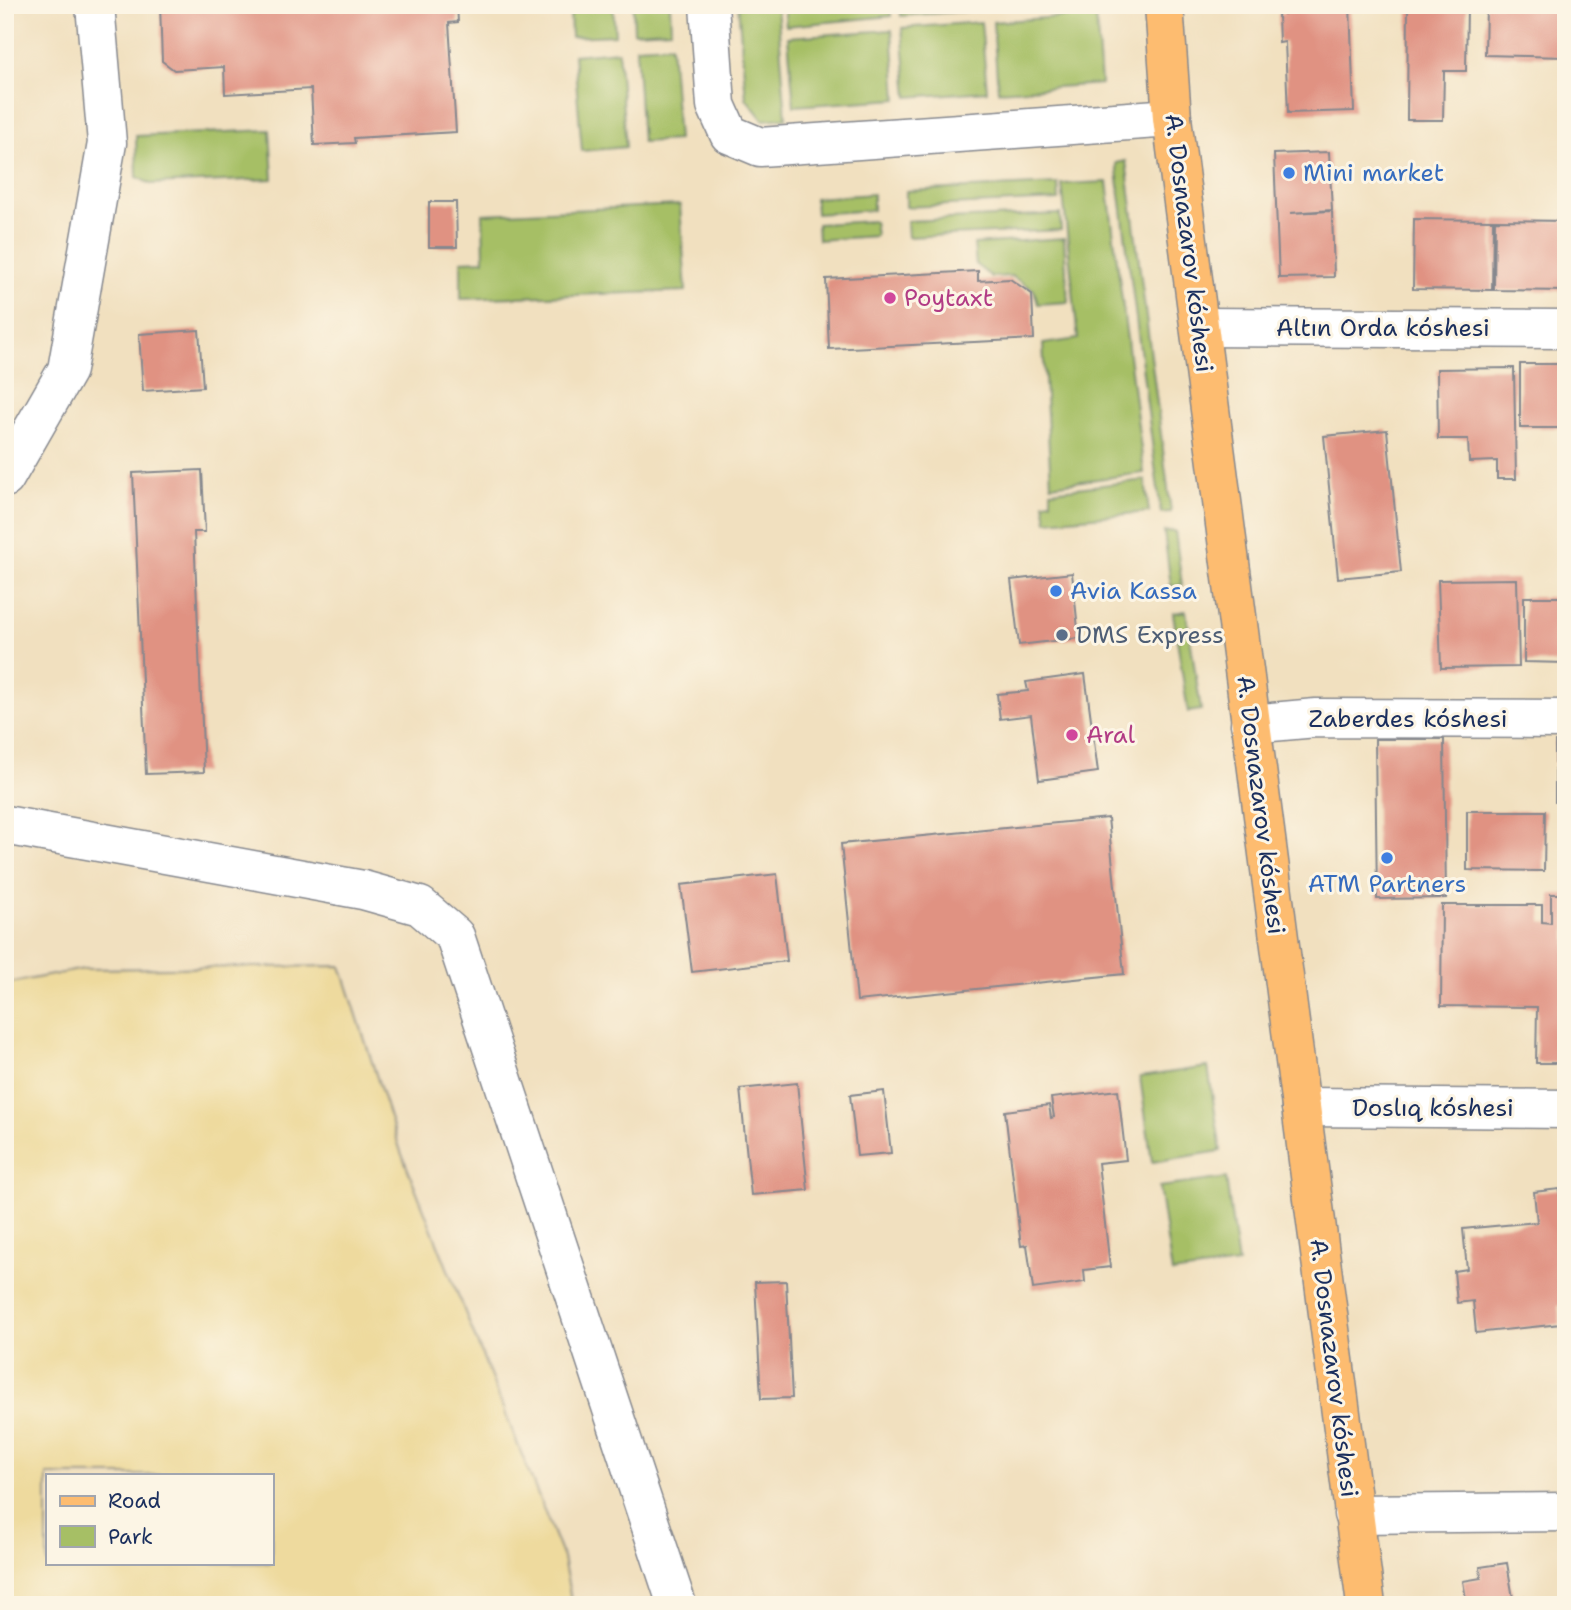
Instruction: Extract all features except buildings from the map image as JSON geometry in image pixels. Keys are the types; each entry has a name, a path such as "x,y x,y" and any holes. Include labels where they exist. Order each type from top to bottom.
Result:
{"main road":[{"name":"A. Dosnazarov kóshesi","path":"1164,5 1172,118 1366,1605"}],"street":[{"path":"5,478 67,370 107,143 95,5"},
{"path":"709,5 716,105 729,134 760,147 1172,118"},
{"name":"Altın Orda kóshesi","path":"1200,327 1566,329"},
{"name":"Zaberdes kóshesi","path":"1251,724 1316,719 1566,719"},
{"path":"5,825 363,890 420,906 456,936 677,1605"},
{"name":"Doslıq kóshesi","path":"1301,1107 1566,1109"},
{"path":"1353,1514 1423,1511 1566,1512"}],"green space":[{"path":"570,5 613,5 615,35 571,37"},
{"path":"633,5 670,5 671,30 634,32"},
{"path":"738,5 777,5 786,118 763,120 746,98"},
{"path":"784,5 890,5 891,16 786,26"},
{"path":"900,5 980,5 981,10 901,16"},
{"path":"1096,14 1101,84 998,91 993,22"},
{"path":"981,22 987,91 908,97 902,28"},
{"path":"892,30 897,99 794,106 788,37"},
{"path":"671,45 678,140 642,142 636,47"},
{"path":"618,51 626,147 582,151 574,55"},
{"path":"270,130 273,179 150,184 137,177 136,136"},
{"path":"1126,161 1171,512 1161,513 1116,163"},
{"path":"1107,182 1144,473 1051,485 1043,344 1078,339 1062,184"},
{"path":"1058,184 1059,200 906,207 906,191"},
{"path":"873,194 873,210 816,214 815,198"},
{"path":"680,205 686,291 461,299 461,261 484,260 483,214"},
{"path":"1060,214 1061,230 908,237 907,221"},
{"path":"874,221 876,236 818,240 817,224"},
{"path":"1064,238 1068,302 1038,304 1034,290 1011,276 992,277 976,265 974,244"},
{"path":"1145,480 1149,512 1047,521 1044,502 1051,501 1051,491"},
{"path":"1175,531 1182,585 1171,586 1164,532"},
{"path":"1186,611 1201,710 1188,712 1173,613"},
{"path":"1208,1067 1221,1151 1152,1162 1140,1077"},
{"path":"1226,1178 1238,1264 1172,1273 1159,1187"}],"sand":[{"path":"341,966 401,1152 563,1558 572,1605 5,1605 5,984 84,969"}],"place":[{"name":"Mini market","path":"1289,173"},
{"name":"Poytaxt","path":"890,298"},
{"name":"Avia Kassa","path":"1056,591"},
{"name":"DMS Express","path":"1062,635"},
{"name":"Aral","path":"1072,735"},
{"name":"ATM Partners","path":"1387,858"}]}
